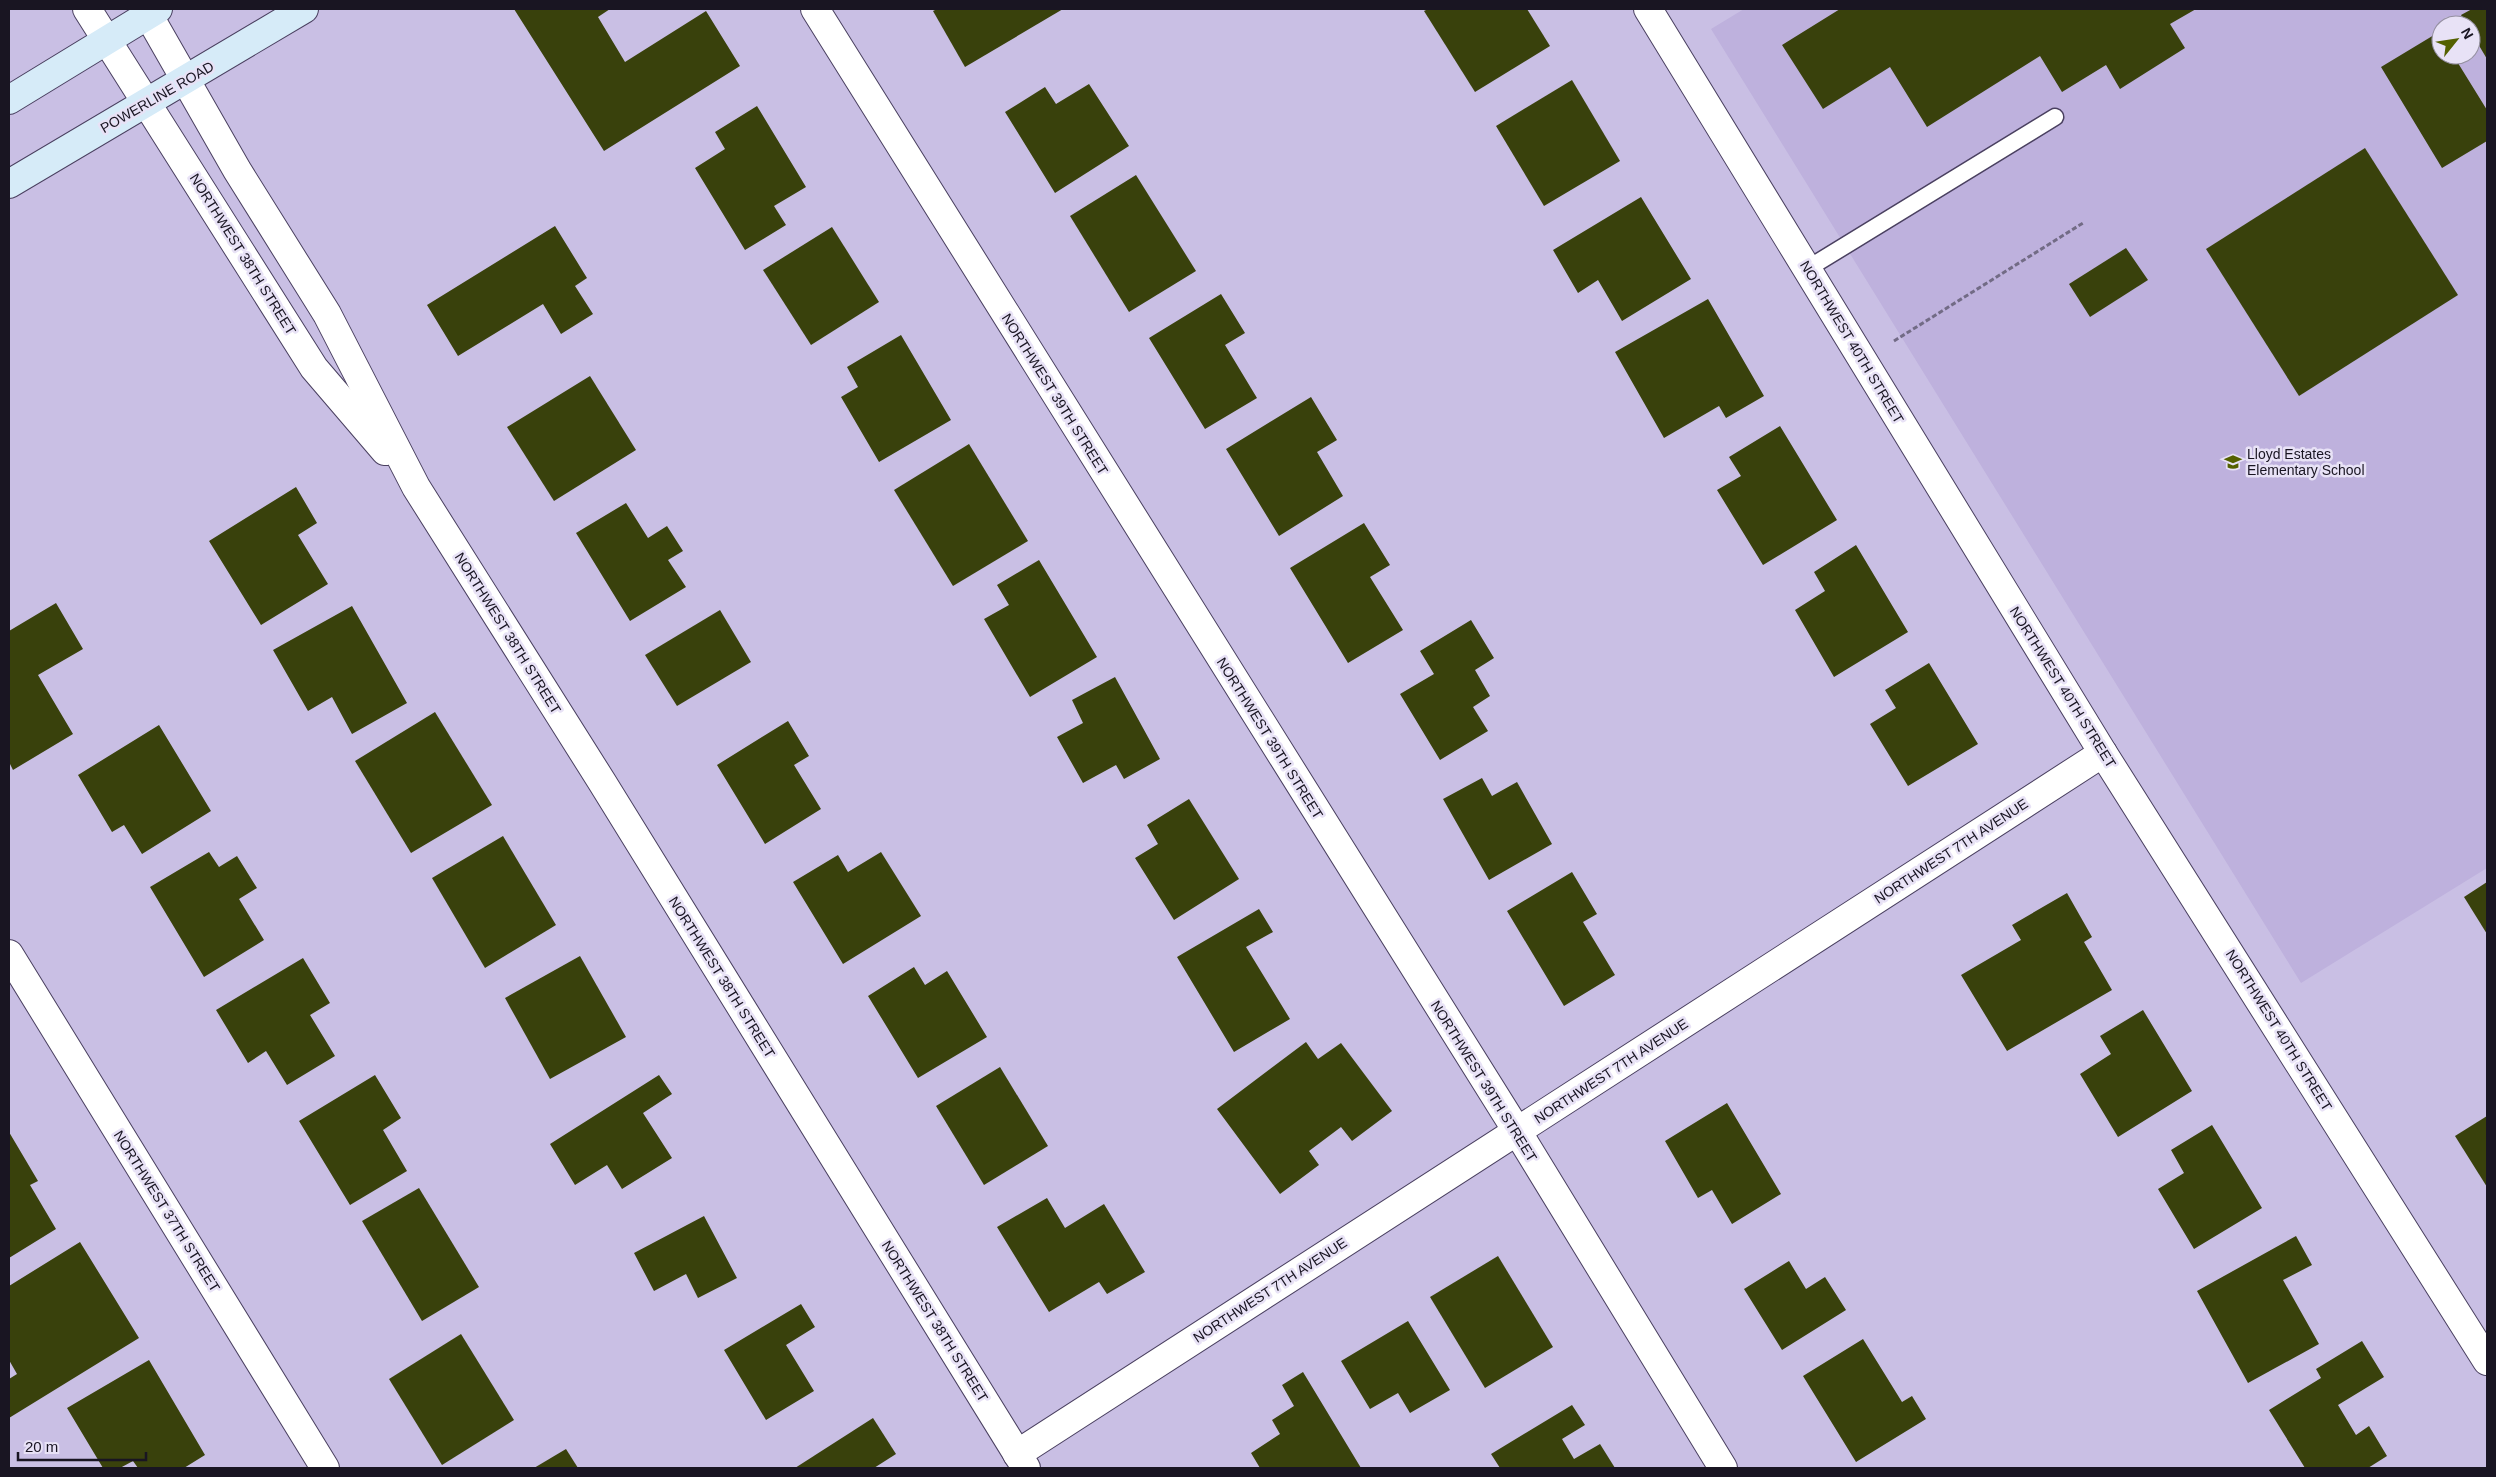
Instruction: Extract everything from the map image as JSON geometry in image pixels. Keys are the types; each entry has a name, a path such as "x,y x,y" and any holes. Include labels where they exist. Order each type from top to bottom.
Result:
{"main road":[{"name":"POWERLINE ROAD","path":"9,184 304,9"},
{"path":"9,100 107,40 150,11"}],"street":[{"name":"NORTHWEST 38TH STREET","path":"87,9 314,368 416,486"},
{"name":"NORTHWEST 39TH STREET","path":"815,9 1517,1131 1723,1468"},
{"name":"NORTHWEST 40TH STREET","path":"1648,9 2103,753 2487,1361"},
{"name":"NORTHWEST 38TH STREET","path":"150,11 186,80 237,170 327,314 416,486 602,782 1022,1461"},
{"name":"NORTHWEST 7TH AVENUE","path":"1022,1461 1517,1131 2103,753"},
{"name":"NORTHWEST 37TH STREET","path":"9,954 324,1468"}],"lane":[{"path":"1807,269 2055,117"}],"path":[{"path":"1894,341 2083,223"}],"shaded area":[{"name":"Lloyd Estates Elementary School","path":"1744,9 2487,9 2487,868 2301,983 1711,29"}],"building":[{"path":"514,9 610,9 598,17 625,62 706,11 740,66 604,151"},
{"path":"937,9 1063,9 965,67 933,11"},
{"path":"1428,9 1527,9 1550,46 1475,92 1424,11"},
{"path":"1840,9 2196,9 2170,24 2185,48 2120,89 2106,65 2062,92 2040,56 1927,127 1890,67 1823,109 1782,45"},
{"path":"2472,9 2487,9 2487,59 2481,49 2481,15 2461,15"},
{"path":"2431,37 2431,65 2459,65 2487,110 2487,141 2442,168 2381,67"},
{"path":"1572,80 1620,161 1544,206 1496,126"},
{"path":"1089,84 1129,146 1055,193 1005,112 1045,87 1056,104"},
{"path":"757,106 806,187 774,206 786,225 745,250 695,168 725,149 715,132"},
{"path":"2365,148 2458,295 2299,396 2206,249"},
{"path":"1136,175 1196,271 1129,312 1070,216"},
{"path":"1641,197 1691,279 1622,321 1598,280 1578,293 1553,250"},
{"path":"555,226 587,278 575,286 593,314 561,334 543,304 458,356 427,305"},
{"path":"832,227 879,302 811,345 763,270"},
{"path":"2126,248 2148,280 2090,317 2069,284"},
{"path":"1221,294 1245,333 1225,345 1257,398 1205,429 1149,338"},
{"path":"1708,299 1764,396 1726,418 1719,406 1664,438 1615,352"},
{"path":"901,335 951,420 879,462 841,397 858,387 847,367"},
{"path":"590,376 636,450 554,501 507,427"},
{"path":"1311,397 1337,440 1317,452 1343,496 1279,536 1226,449"},
{"path":"1780,426 1837,520 1763,565 1717,490 1741,476 1729,457"},
{"path":"969,444 1028,541 953,586 894,490"},
{"path":"296,487 317,523 298,535 328,584 261,625 209,541"},
{"path":"626,503 648,538 667,526 683,551 668,560 686,587 630,621 576,533"},
{"path":"1364,523 1390,565 1370,577 1403,630 1348,663 1290,568"},
{"path":"1856,545 1908,632 1834,677 1795,610 1825,591 1814,572"},
{"path":"1039,560 1097,657 1030,697 984,619 1009,605 997,585"},
{"path":"56,603 83,649 38,675 73,734 13,770 9,762 9,631"},
{"path":"352,606 407,703 352,734 332,697 308,711 273,650"},
{"path":"720,610 751,662 677,706 645,655"},
{"path":"1471,620 1494,658 1475,670 1490,696 1473,707 1488,731 1440,760 1400,694 1434,674 1420,651"},
{"path":"1929,663 1978,744 1908,786 1870,724 1896,708 1885,690"},
{"path":"1115,677 1160,759 1124,779 1116,765 1083,783 1057,737 1083,723 1072,700"},
{"path":"435,712 492,805 411,853 355,761"},
{"path":"788,721 809,756 794,765 821,809 765,844 717,765"},
{"path":"159,725 211,811 142,854 124,825 112,832 78,775"},
{"path":"1482,778 1492,796 1517,782 1552,844 1489,880 1443,799"},
{"path":"1189,799 1239,879 1174,920 1135,858 1158,844 1147,825"},
{"path":"503,836 556,925 485,968 432,878"},
{"path":"209,852 219,867 237,856 257,888 239,899 264,940 204,977 150,887"},
{"path":"881,852 921,916 843,964 793,882 838,855 848,872"},
{"path":"1572,872 1597,914 1583,922 1615,975 1564,1006 1507,911"},
{"path":"2487,882 2487,934 2464,897"},
{"path":"2067,893 2092,937 2084,942 2112,990 2007,1051 1961,975 2021,940 2012,925"},
{"path":"1259,909 1273,932 1246,947 1290,1019 1234,1052 1177,957"},
{"path":"580,956 626,1037 550,1079 505,998"},
{"path":"303,958 330,1003 310,1015 335,1056 287,1085 266,1051 248,1063 216,1010"},
{"path":"914,967 925,985 947,971 987,1037 918,1078 868,996"},
{"path":"2143,1010 2192,1091 2118,1137 2080,1074 2111,1054 2100,1036"},
{"path":"1306,1042 1318,1059 1341,1043 1392,1111 1352,1141 1341,1127 1309,1151 1319,1165 1280,1194 1217,1109"},
{"path":"1000,1067 1048,1146 984,1185 936,1106"},
{"path":"375,1075 401,1118 383,1130 407,1171 350,1205 299,1121"},
{"path":"659,1075 672,1094 643,1113 672,1158 622,1189 607,1165 575,1185 550,1144"},
{"path":"1727,1103 1781,1194 1732,1224 1712,1190 1698,1198 1665,1141"},
{"path":"2487,1116 2487,1187 2455,1136"},
{"path":"2212,1125 2262,1208 2194,1249 2158,1189 2184,1173 2171,1150"},
{"path":"9,1132 38,1181 30,1185 56,1229 9,1258"},
{"path":"419,1188 479,1287 422,1321 362,1221"},
{"path":"1047,1198 1065,1228 1104,1204 1145,1272 1107,1294 1099,1282 1049,1312 997,1227"},
{"path":"704,1216 737,1278 698,1298 686,1274 654,1291 634,1253"},
{"path":"2296,1236 2312,1265 2283,1280 2319,1344 2248,1383 2197,1291"},
{"path":"80,1242 139,1338 9,1418 9,1379 17,1374 9,1360 9,1286"},
{"path":"1498,1256 1553,1347 1485,1388 1430,1297"},
{"path":"1789,1261 1806,1289 1825,1277 1846,1310 1782,1350 1744,1289"},
{"path":"801,1304 815,1327 786,1345 814,1391 766,1420 724,1350"},
{"path":"1408,1321 1450,1390 1410,1413 1398,1393 1370,1409 1341,1361"},
{"path":"461,1334 514,1420 442,1465 389,1379"},
{"path":"1863,1339 1902,1402 1912,1396 1926,1419 1856,1462 1803,1376"},
{"path":"2362,1341 2384,1377 2338,1405 2356,1435 2369,1426 2387,1456 2368,1468 2305,1468 2269,1410 2321,1378 2316,1369"},
{"path":"149,1360 205,1455 184,1468 138,1468 133,1461 120,1468 103,1468 67,1408"},
{"path":"1303,1372 1361,1468 1260,1468 1251,1453 1280,1434 1272,1420 1294,1406 1282,1385"},
{"path":"1572,1405 1585,1425 1562,1439 1574,1459 1600,1444 1615,1468 1500,1468 1491,1454"},
{"path":"873,1418 896,1454 874,1468 795,1468"},
{"path":"566,1449 578,1468 534,1468"}],"place":[{"name":"Lloyd Estates Elementary School","path":"2233,462"}]}
